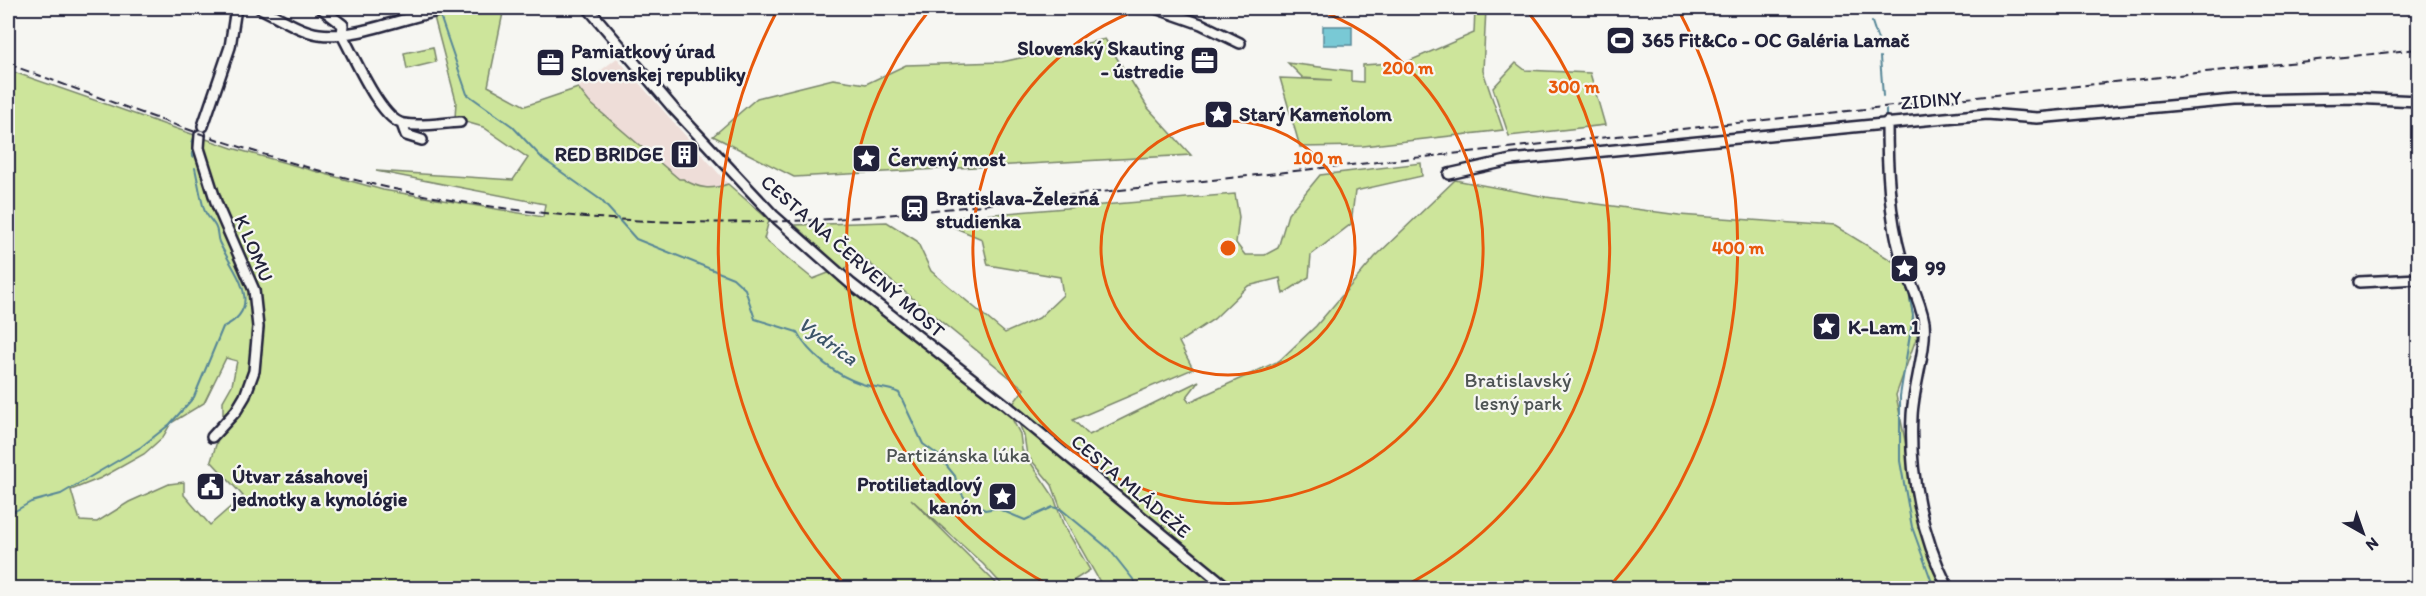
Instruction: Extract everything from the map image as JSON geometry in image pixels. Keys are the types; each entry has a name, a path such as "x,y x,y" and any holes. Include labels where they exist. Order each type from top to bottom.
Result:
{"street":[{"name":"K LOMU","path":"212,437 236,411 245,396 254,371 258,327 254,290 217,205 199,148 201,131 230,47 236,8"},
{"path":"260,8 295,26 318,34 342,35 441,9 455,8"},
{"path":"321,8 344,25 342,35 376,100 388,115 402,124 460,122"},
{"name":"CESTA NA ČERVENÝ MOST","path":"588,8 755,198 850,283 1011,410"},
{"path":"1155,8 1201,24 1240,43"},
{"name":"ZIDINY","path":"1449,174 1511,160 1988,114 2037,118 2234,100 2352,98 2418,101"},
{"path":"1887,122 1887,177 1901,258 1917,296 1924,324 1912,417 1918,506 1934,561 1948,588"},
{"path":"402,124 406,135 422,140"},
{"path":"2359,282 2418,279"},
{"name":"CESTA MLÁDEŽE","path":"1011,410 1228,588"}],"shaded area":[{"path":"617,58 728,184 714,189 694,186 679,179 589,102 578,88"}],"green space":[{"name":"Partizánska lúka","path":"504,8 488,86 525,106 578,88 589,102 679,179 705,187 728,184 769,220 764,239 813,279 831,272 839,282 868,301 1009,413 1020,434 1022,450 1054,497 1063,524 1090,570 1062,588 1005,588 983,564 911,499 1001,588 8,588 8,70 232,148 383,190 543,217 545,204 376,171 513,180 528,158 483,127 455,119 456,101 434,17","holes":["226,358 237,361 232,385 223,401 223,422 211,461 243,496 210,525 184,495 184,482 169,484 129,502 97,522 80,521 71,490 101,478 144,454 163,437 171,423 204,403"]},
{"path":"1475,8 1486,8 1483,71 1503,130 1363,146 1300,147 1280,78 1332,80 1303,78 1288,63 1351,71 1351,81 1363,82 1363,65 1407,62 1474,33"},
{"path":"1105,39 1148,108 1191,155 794,177 713,136 757,98 833,79 866,84 906,65 1002,62"},
{"path":"433,47 436,62 407,69 404,53"},
{"path":"1516,63 1525,70 1590,73 1605,125 1509,136 1493,88"},
{"name":"Bratislavský lesný park","path":"1421,163 1422,176 1355,191 1351,224 1311,255 1309,277 1283,294 1280,278 1248,286 1214,319 1179,342 1193,369 1073,420 1089,435 1199,381 1186,398 1189,402 1279,361 1316,326 1375,257 1455,180 1546,197 1679,215 1835,226 1904,268 1917,336 1896,395 1918,506 1948,588 1121,588 1100,582 1065,520 1052,485 1027,455 1024,436 1012,405 1024,389 858,254 844,270 795,225 887,222 917,241 931,271 1005,333 1039,318 1063,295 1060,277 988,265 982,239 934,219 1235,194 1239,217 1236,243 1245,255 1265,255 1278,248 1288,214 1320,175"}],"water":[{"path":"1323,26 1352,26 1352,45 1323,45"}],"waterway":[{"name":"Vydrica","path":"439,13 467,94 512,126 543,159 601,200 636,239 733,278 745,289 755,319 797,332 816,356 843,376 862,384 899,393 923,444 938,455 955,476 958,488 966,500 985,510 996,508 1025,520 1053,507 1062,510 1109,549 1140,588"},
{"path":"1872,22 1879,43"},
{"path":"1880,57 1883,96"},
{"path":"1886,110 1886,119"},
{"path":"193,157 192,143 195,135"},
{"path":"8,511 15,511 31,502 61,494 141,447 170,424 194,397 223,327 236,319 243,309 244,299 238,276 219,242 216,228 205,212 195,168"},
{"path":"1899,264 1910,297 1913,316 1900,396 1900,461 1912,527 1934,588"}],"railway":[{"path":"8,64 253,151 294,164 408,192 480,205 552,214 625,220 771,222 917,212 2418,49"}],"place":[{"name":"365 Fit&Co - OC Galéria Lamač","path":"1621,40"},
{"name":"Slovenský Skauting - ústredie","path":"1205,60"},
{"name":"Pamiatkový úrad Slovenskej republiky","path":"550,62"},
{"name":"Starý Kameňolom","path":"1218,114"},
{"name":"RED BRIDGE","path":"684,154"},
{"name":"Červený most","path":"867,159"},
{"name":"Bratislava-Železná studienka","path":"915,209"},
{"name":"99","path":"1904,268"},
{"name":"K-Lam 1","path":"1827,327"},
{"name":"Útvar zásahovej jednotky a kynológie","path":"211,487"},
{"name":"Protilietadlový kanón","path":"1003,496"}]}
